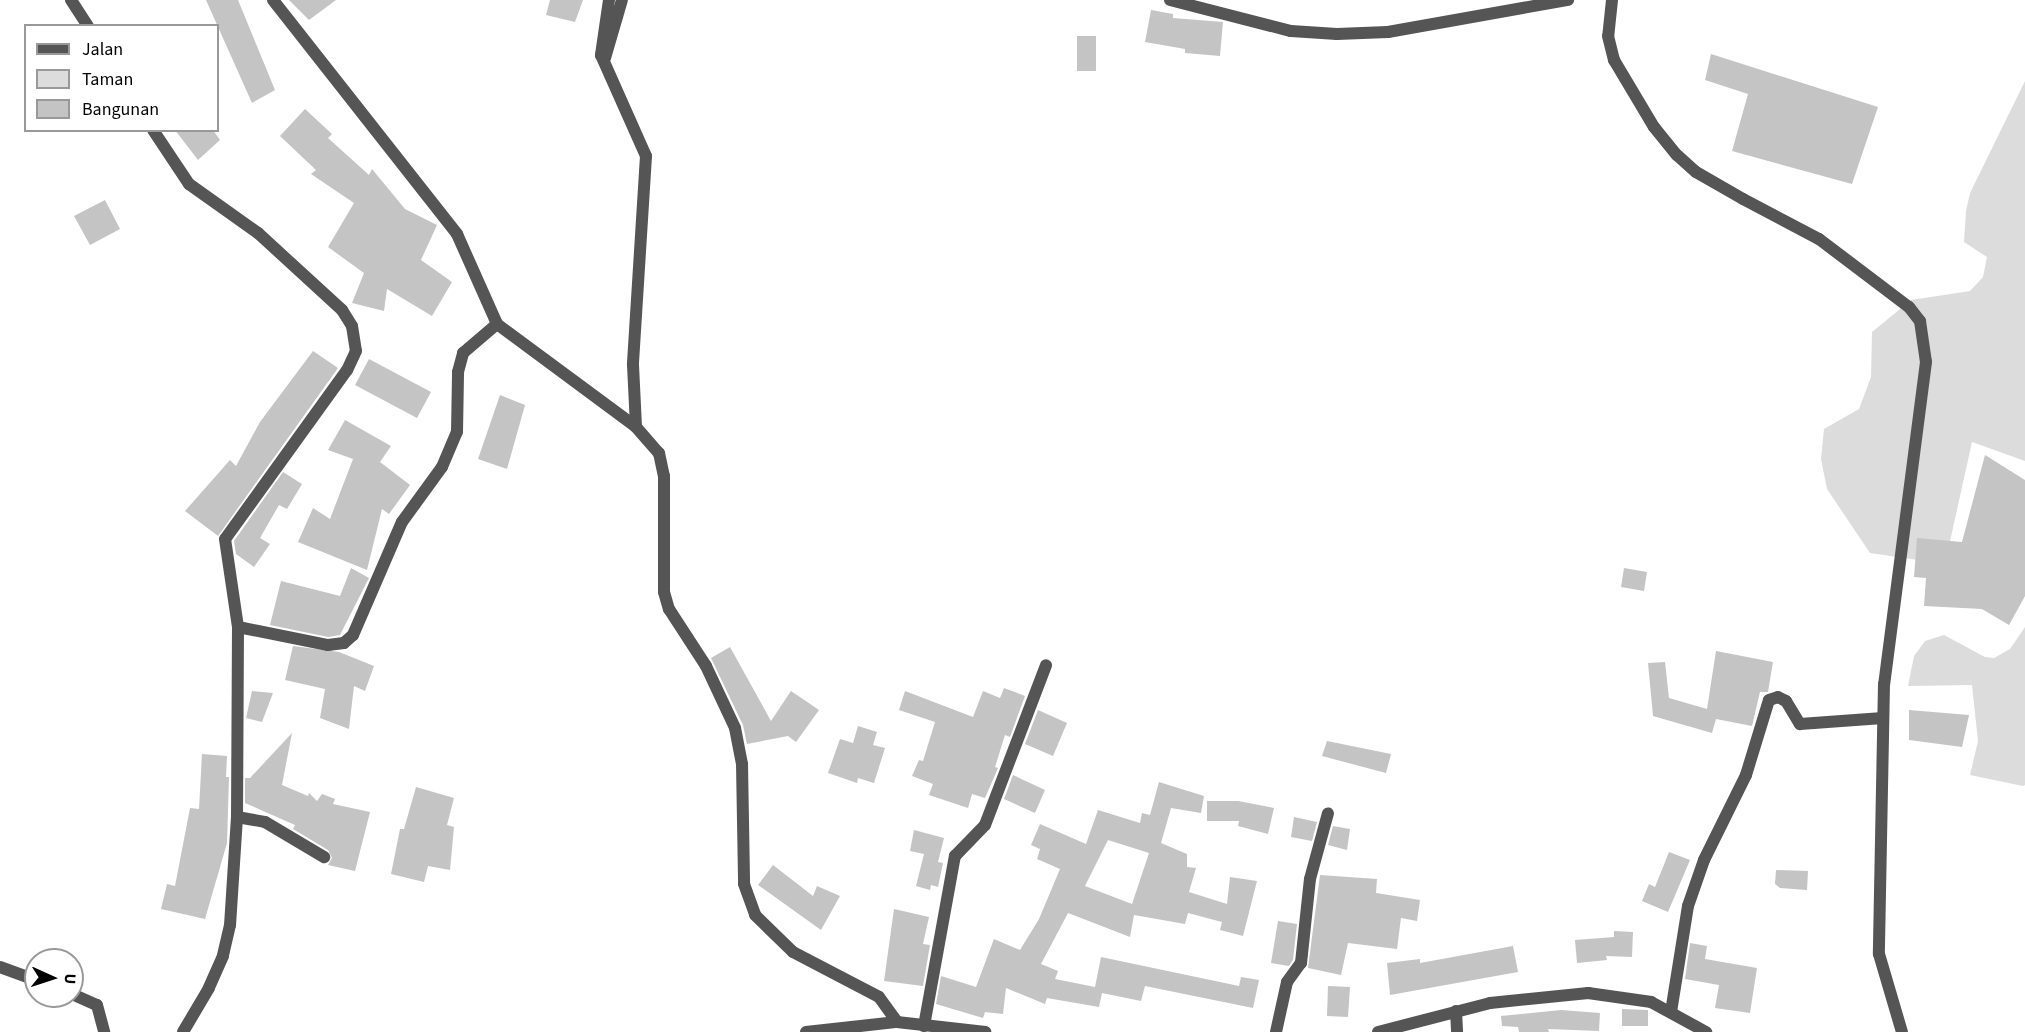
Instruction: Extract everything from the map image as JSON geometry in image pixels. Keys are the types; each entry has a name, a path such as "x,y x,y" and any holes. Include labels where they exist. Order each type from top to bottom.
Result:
{"street":[{"path":"71,0 87,24"},
{"path":"273,0 457,234 497,324 636,427 659,453 664,476 663,556 669,609 706,666 735,728 742,764 744,884 754,915 793,952 866,987 889,1006 897,1022"},
{"path":"609,0 601,42 604,65 646,156 633,365 636,427"},
{"path":"604,65 622,0"},
{"path":"1170,0 1292,31 1337,34 1388,32 1568,0"},
{"path":"1612,0 1608,36 1614,60 1654,127 1677,155 1696,172 1819,239 1909,307 1920,321 1926,362 1884,684 1883,718 1879,954 1902,1032"},
{"path":"154,132 189,184 258,233 342,310 355,337 356,351 347,370 225,539 238,627 237,817 229,938 209,988 183,1032"},
{"path":"238,627 328,645 344,643 353,635 402,522 442,467 457,432 458,372 463,353 497,324"},
{"path":"924,1026 955,856 985,825 1046,665"},
{"path":"1671,1012 1688,906 1704,860 1746,775 1769,700 1778,698 1786,701 1797,722 1803,725 1883,718"},
{"path":"1276,1032 1287,982 1301,963 1310,879 1328,813"},
{"path":"237,817 265,822 324,857"},
{"path":"0,967 24,976"},
{"path":"1378,1032 1456,1011 1588,993 1618,994 1651,1002 1706,1032"},
{"path":"84,999 97,1005 104,1032"},
{"path":"1456,1011 1457,1032"},
{"path":"806,1032 897,1022 985,1032"}],"green space":[{"path":"2025,81 2025,461 1972,442 1945,564 1870,553 1827,489 1821,459 1824,429 1859,409 1871,377 1872,332 1911,300 1970,291 1983,277 1987,257 1964,242 1966,211 1970,193"},
{"path":"2025,627 2025,785 2023,786 1970,775 1978,741 1972,685 1908,686 1914,656 1925,641 1944,635 1985,657 1994,658 2010,649"}],"building":[{"path":"206,0 238,0 275,90 252,103 219,29 219,24 217,24"},
{"path":"289,0 336,0 309,20"},
{"path":"550,0 583,0 575,22 546,15"},
{"path":"1151,10 1173,14 1173,18 1223,22 1220,56 1185,53 1185,49 1145,42"},
{"path":"1077,36 1096,36 1096,71 1077,71"},
{"path":"1711,54 1878,107 1852,184 1732,151 1748,94 1705,80"},
{"path":"305,109 332,134 328,138 369,175 372,169 405,209 437,225 421,260 452,282 432,316 387,289 384,311 352,303 364,273 328,247 354,203 311,174 316,170 280,136"},
{"path":"177,132 214,132 220,140 198,160"},
{"path":"105,200 120,229 90,245 74,216"},
{"path":"313,351 338,368 218,536 185,511 230,460 236,466 260,422"},
{"path":"369,359 431,392 417,418 355,385"},
{"path":"500,395 525,405 507,469 478,459"},
{"path":"345,420 391,446 380,462 410,485 389,514 382,509 367,570 298,542 313,508 330,519 353,459 328,450"},
{"path":"1985,455 2025,480 2025,596 2009,625 1982,609 1924,606 1926,578 1914,577 1917,538 1962,542"},
{"path":"283,472 302,484 287,509 279,505 260,538 270,544 254,567 236,554 234,541"},
{"path":"351,568 369,578 340,635 328,637 270,625 281,581 340,596"},
{"path":"1624,568 1647,572 1644,591 1621,587"},
{"path":"293,646 339,652 374,666 365,691 354,686 349,729 320,718 325,689 285,680"},
{"path":"730,647 771,721 791,691 819,710 796,742 788,736 747,744 743,725 711,658"},
{"path":"1716,651 1773,662 1768,692 1760,692 1752,726 1716,719 1712,733 1653,716 1648,663 1665,662 1669,698 1707,709"},
{"path":"1004,688 1025,696 1010,737 1005,735 995,767 998,768 985,798 972,794 968,808 929,795 933,784 912,776 919,760 923,761 935,722 899,710 905,691 973,717 983,691 1000,698"},
{"path":"252,691 273,693 262,722 246,718"},
{"path":"1038,710 1067,723 1053,756 1025,744"},
{"path":"1909,710 1969,715 1962,747 1909,740"},
{"path":"858,726 877,732 873,745 885,748 874,783 858,778 857,783 828,773 840,739 853,743"},
{"path":"292,733 282,785 308,796 309,793 317,801 322,794 335,799 333,804 370,812 355,871 328,865 332,858 328,850 293,829 295,825 245,803 245,778 250,778"},
{"path":"1327,741 1391,754 1386,773 1322,756"},
{"path":"202,754 227,756 226,777 229,777 227,843 205,919 161,909 167,884 175,886 190,808 199,809"},
{"path":"1013,775 1045,790 1035,813 1004,799"},
{"path":"1159,782 1204,796 1201,813 1171,808 1161,843 1187,854 1187,867 1196,868 1189,892 1227,904 1230,877 1257,881 1243,936 1220,930 1222,922 1188,913 1185,924 1134,915 1130,937 1068,913 1041,964 1058,971 1055,979 1095,987 1101,957 1239,986 1241,977 1259,980 1253,1008 1145,986 1141,1001 1102,993 1099,1007 1047,998 1045,1004 1006,988 1003,1014 985,1012 983,1018 936,1004 941,976 976,987 994,939 1020,950 1039,919 1060,869 1037,859 1040,849 1031,845 1040,824 1086,844 1098,810 1140,823 1142,813 1150,815","holes":["1108,840 1149,853 1132,904 1085,886"]},
{"path":"416,787 454,798 447,825 454,827 450,870 428,866 424,882 391,874 400,829 404,829"},
{"path":"1207,801 1238,801 1274,808 1268,834 1238,826 1239,821 1207,821"},
{"path":"1294,817 1317,822 1312,841 1291,837"},
{"path":"1333,826 1350,829 1347,850 1328,845"},
{"path":"914,830 944,838 938,862 943,863 938,887 931,885 930,890 916,886 924,854 910,851"},
{"path":"1669,852 1690,860 1668,912 1642,901 1649,884 1655,887"},
{"path":"773,865 813,896 817,886 840,896 821,930 758,885"},
{"path":"1776,870 1808,871 1807,890 1780,888 1775,884"},
{"path":"1320,875 1377,879 1376,893 1420,900 1417,921 1401,918 1397,949 1348,943 1341,975 1308,968"},
{"path":"894,909 929,917 923,944 930,945 923,986 884,981"},
{"path":"1278,921 1297,924 1293,960 1289,966 1271,963"},
{"path":"1614,931 1633,932 1632,957 1606,956 1607,960 1577,963 1575,940 1614,937"},
{"path":"1690,943 1707,946 1705,959 1757,968 1750,1013 1715,1008 1719,985 1685,979"},
{"path":"1513,946 1518,972 1390,995 1387,963 1420,959 1420,963"},
{"path":"1328,986 1350,987 1348,1017 1327,1016"},
{"path":"1622,1009 1648,1010 1648,1026 1622,1026"},
{"path":"1561,1010 1600,1013 1599,1031 1548,1029 1549,1032 1519,1032 1518,1027 1502,1026 1501,1016"}]}
